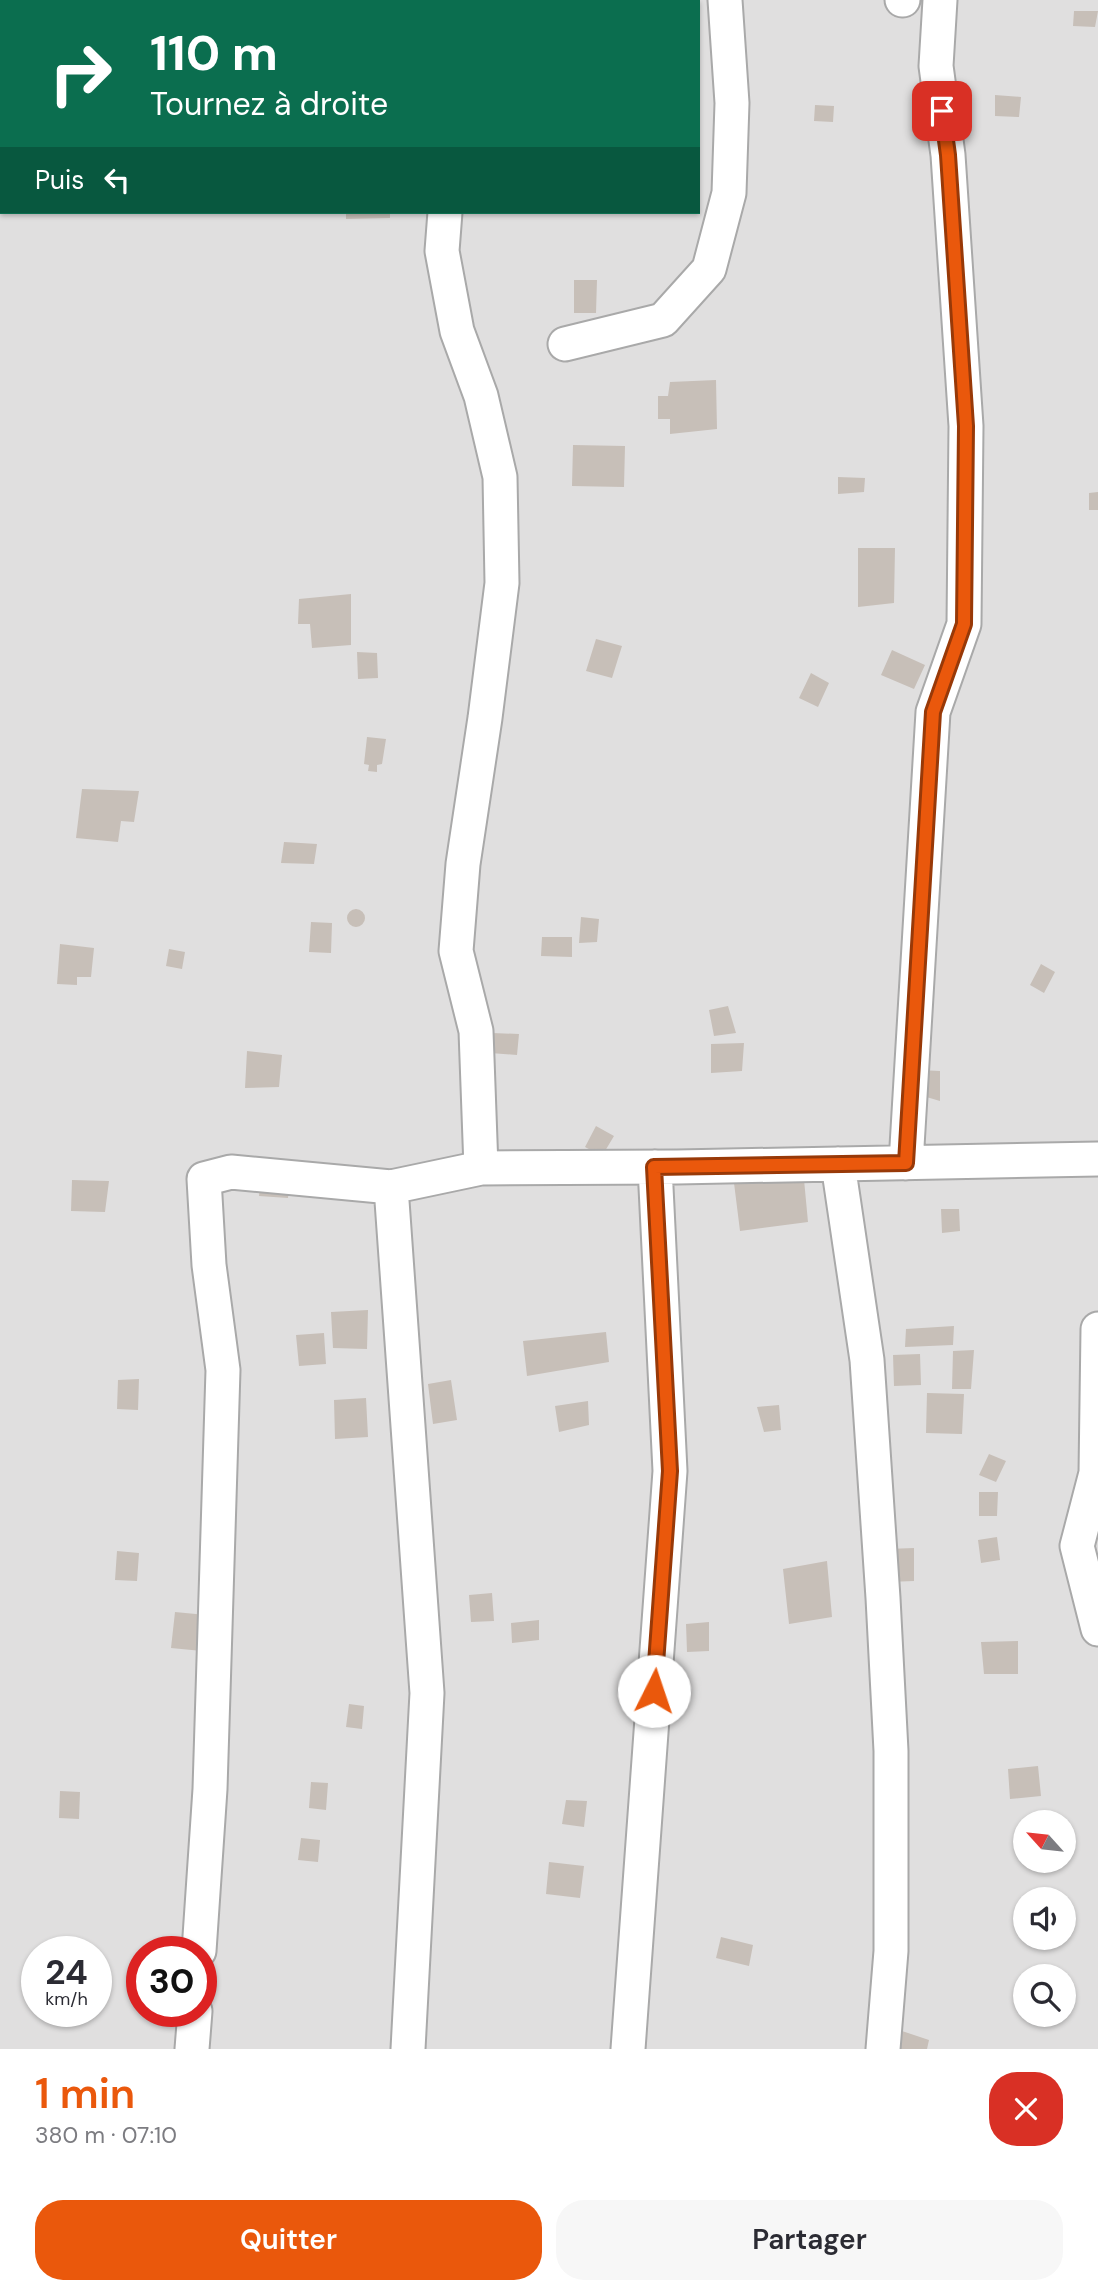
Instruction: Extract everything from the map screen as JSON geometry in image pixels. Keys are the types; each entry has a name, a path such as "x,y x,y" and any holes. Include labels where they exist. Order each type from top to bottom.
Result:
{"street":[{"path":"565,344 663,320 709,269 729,193 732,103 725,0"},
{"path":"906,1163 933,712 964,624 966,426 948,155 936,66 940,0"},
{"path":"445,214 442,251 457,331 481,397 500,477 502,583 463,864 456,951 476,1031 481,1168"},
{"path":"200,1936 210,1789 222,1370 209,1265 204,1179 232,1172 391,1187 481,1168 1096,1162"},
{"path":"838,1164 866,1360 886,1640 891,1751 891,1951 883,2049"},
{"path":"628,2049 670,1471 654,1167"},
{"path":"391,1187 426,1693 408,2049"},
{"path":"1098,1329 1096,1473 1077,1546 1098,1629"},
{"path":"192,2049 194,2027"}],"shaded area":[{"path":"700,0 1098,0 1098,2049 0,2049 0,214 700,214"}],"building":[{"path":"1074,11 1098,11 1095,27 1073,26"},
{"path":"995,95 1021,97 1019,117 995,116"},
{"path":"815,105 834,106 833,122 814,121"},
{"path":"346,214 390,214 390,218 346,219"},
{"path":"574,280 597,280 596,313 574,313"},
{"path":"716,380 717,429 670,434 670,419 658,419 658,396 668,396 670,382"},
{"path":"573,445 625,446 624,487 572,486"},
{"path":"838,477 865,478 864,492 838,494"},
{"path":"1098,492 1098,510 1089,510 1089,493"},
{"path":"858,548 895,548 894,603 858,607"},
{"path":"351,594 351,645 312,648 310,624 298,624 299,599"},
{"path":"596,639 622,646 612,678 586,671"},
{"path":"892,650 925,665 914,689 881,675"},
{"path":"357,652 377,653 378,678 358,679"},
{"path":"811,673 829,683 818,707 799,698"},
{"path":"367,737 386,739 382,764 377,765 377,772 368,771 369,765 364,764"},
{"path":"82,789 139,791 134,822 121,821 118,842 76,838"},
{"path":"284,842 317,844 314,864 281,863"},
{"path":"352,909 360,909 365,918 363,925 352,927 347,922 347,914"},
{"path":"581,917 599,919 597,942 579,943"},
{"path":"311,922 332,923 331,953 309,952"},
{"path":"542,937 572,937 572,957 541,956"},
{"path":"60,944 94,948 91,977 77,977 77,985 57,984"},
{"path":"169,949 185,952 182,969 166,966"},
{"path":"1041,964 1055,972 1044,993 1030,985"},
{"path":"728,1006 736,1033 714,1036 709,1010"},
{"path":"492,1033 519,1034 517,1055 490,1053"},
{"path":"744,1043 742,1071 711,1073 711,1044"},
{"path":"247,1051 282,1055 279,1087 245,1088"},
{"path":"919,1070 940,1071 940,1101 923,1096"},
{"path":"596,1126 614,1136 602,1156 585,1147"},
{"path":"803,1169 808,1222 740,1231 733,1175"},
{"path":"261,1176 290,1178 288,1198 259,1196"},
{"path":"72,1180 109,1181 105,1212 71,1211"},
{"path":"941,1209 959,1209 960,1231 942,1233"},
{"path":"368,1310 367,1349 333,1348 331,1312"},
{"path":"954,1326 953,1345 905,1347 906,1329"},
{"path":"606,1332 609,1362 527,1376 523,1341"},
{"path":"324,1333 326,1364 299,1366 296,1335"},
{"path":"974,1350 971,1389 952,1389 953,1351"},
{"path":"920,1354 921,1385 894,1386 893,1355"},
{"path":"139,1379 138,1410 117,1409 118,1380"},
{"path":"451,1380 457,1420 433,1424 428,1384"},
{"path":"927,1393 964,1394 962,1434 926,1433"},
{"path":"366,1398 368,1437 335,1439 334,1400"},
{"path":"588,1401 589,1425 559,1432 555,1406"},
{"path":"779,1405 781,1430 764,1432 757,1407"},
{"path":"989,1454 1006,1461 996,1482 979,1475"},
{"path":"979,1492 998,1492 997,1516 979,1516"},
{"path":"997,1537 1000,1560 981,1563 978,1540"},
{"path":"914,1548 914,1581 888,1582 887,1549"},
{"path":"117,1551 139,1553 137,1581 115,1580"},
{"path":"827,1561 832,1617 789,1624 783,1569"},
{"path":"492,1593 494,1621 471,1622 469,1595"},
{"path":"175,1612 206,1615 202,1651 171,1648"},
{"path":"539,1620 539,1640 512,1643 511,1623"},
{"path":"709,1622 709,1651 687,1652 686,1624"},
{"path":"1018,1641 1018,1674 984,1674 981,1642"},
{"path":"349,1704 364,1706 362,1729 346,1727"},
{"path":"1038,1766 1041,1796 1010,1799 1008,1769"},
{"path":"311,1782 328,1783 326,1810 309,1808"},
{"path":"60,1791 80,1792 79,1819 59,1818"},
{"path":"566,1800 587,1801 584,1827 562,1824"},
{"path":"301,1838 320,1840 318,1862 298,1860"},
{"path":"549,1862 584,1866 580,1898 546,1894"},
{"path":"721,1937 753,1945 749,1966 716,1958"},
{"path":"899,2030 929,2040 927,2049 895,2049"}],"route":[{"path":"654,1691 670,1471 654,1167 906,1163 933,712 964,624 966,426 948,155 942,111"}]}
